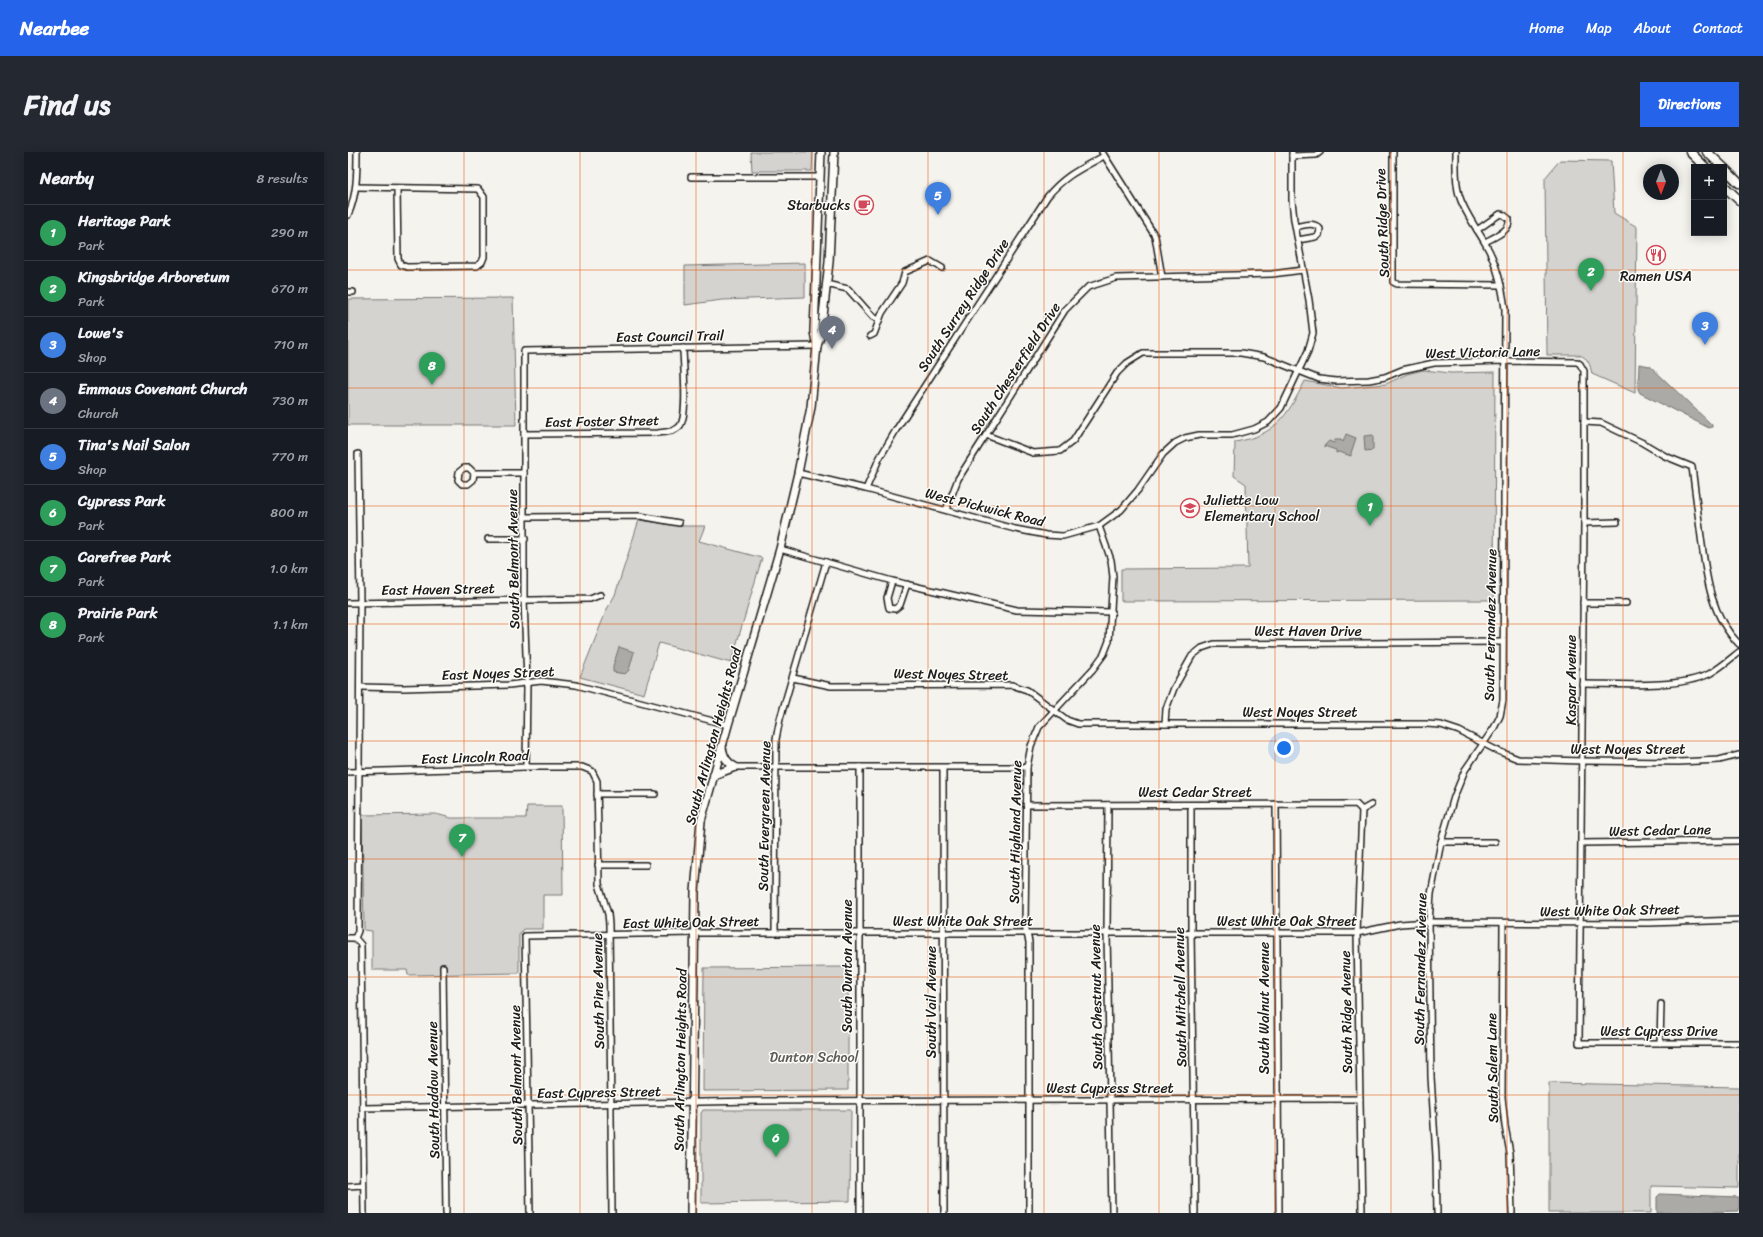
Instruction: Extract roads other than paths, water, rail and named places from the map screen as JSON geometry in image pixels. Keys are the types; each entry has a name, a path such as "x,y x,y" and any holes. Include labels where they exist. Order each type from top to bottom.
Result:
{"main road":[{"name":"South Arlington Heights Road","path":"817,346 814,332 821,152"},
{"name":"South Arlington Heights Road","path":"691,1213 695,933 694,892 701,821 780,548 798,473 811,407 817,346 820,334 826,284 834,152"},
{"path":"1690,152 1702,164"},
{"path":"1707,152 1719,164"},
{"path":"1727,172 1739,183"},
{"path":"1727,189 1739,200"},
{"path":"722,746 724,756 728,762 735,767"},
{"path":"714,774 735,767"}],"street":[{"path":"348,215 353,204 356,187 357,152"},
{"path":"1099,526 1121,510 1138,490 1163,454 1185,438 1232,435 1254,429 1268,422 1281,408 1300,371 1308,352 1313,333 1292,200 1292,154 1316,155 1320,152"},
{"name":"South Ridge Drive","path":"1393,152 1393,282 1397,284 1501,285"},
{"name":"South Fernandez Avenue","path":"1437,1213 1436,1156 1431,1077 1429,922 1431,894 1441,842 1459,783 1465,770 1494,728 1502,709 1505,309 1501,285 1493,258 1464,208 1459,193 1456,179 1456,152"},
{"path":"1103,154 1155,236 1162,277"},
{"name":"South Surrey Ridge Drive","path":"866,489 879,459 896,430 1047,197 1058,183 1103,154"},
{"path":"691,177 820,177"},
{"path":"356,187 397,189 473,188 482,192 484,204 484,257 482,262 477,266 407,267 401,265 398,259 397,189"},
{"path":"1477,230 1500,214 1504,214 1509,219 1510,222 1507,229 1485,242"},
{"path":"1296,227 1309,224 1315,225 1320,229 1319,235 1298,240"},
{"path":"870,336 874,334 879,320 902,283 905,272 930,261 942,268"},
{"name":"South Chesterfield Drive","path":"946,510 958,479 986,435 1066,310 1088,288 1116,278 1272,274 1303,270"},
{"path":"826,284 848,289 873,317 879,320"},
{"name":"East Council Trail","path":"524,351 817,346"},
{"name":"East Foster Street","path":"524,434 658,433 674,431 682,422 685,410 682,348"},
{"name":"South Belmont Avenue","path":"524,351 524,599 527,682 526,767"},
{"name":"West Victoria Lane","path":"986,435 1033,453 1060,450 1073,441 1117,373 1127,363 1143,353 1241,353 1264,357 1319,379 1336,381 1369,380 1385,377 1402,370 1434,363 1505,361 1577,362 1582,366"},
{"name":"Kaspar Avenue","path":"1579,1043 1584,524 1584,371 1582,366"},
{"path":"1584,422 1600,423 1643,443 1665,456 1692,467 1707,581 1722,622 1732,637 1739,644"},
{"path":"355,938 358,931 358,772 360,687 358,454"},
{"path":"474,473 524,473"},
{"name":"West Pickwick Road","path":"798,473 866,489 1015,529 1046,535 1063,536 1099,526"},
{"path":"525,517 640,516 679,523"},
{"path":"1584,524 1618,522"},
{"name":"South Highland Avenue","path":"1028,1213 1028,934 1025,925 1027,768 1034,736 1039,727 1104,654 1109,641 1112,612 1113,576 1111,560 1099,526"},
{"path":"488,539 525,539"},
{"path":"780,548 892,581 1017,610 1112,612"},
{"name":"South Evergreen Avenue","path":"775,934 776,767 778,729 826,562"},
{"path":"892,581 887,598 889,608 895,609 900,605 907,584"},
{"name":"East Haven Street","path":"348,603 590,599 600,595"},
{"path":"1583,603 1626,603"},
{"name":"West Haven Drive","path":"1165,724 1166,709 1174,688 1192,656 1202,648 1214,644 1502,642"},
{"path":"1582,684 1658,683 1690,680 1709,674 1739,652"},
{"name":"West Noyes Street","path":"793,678 819,685 1012,686 1027,690 1067,720 1078,724 1441,725 1459,731 1518,759 1582,762 1679,762 1719,760 1739,755"},
{"name":"East Noyes Street","path":"360,687 509,685 541,681 576,685 728,726"},
{"name":"East Lincoln Road","path":"348,772 526,767 582,767 592,771"},
{"path":"735,767 1027,768"},
{"name":"South Dunton Avenue","path":"860,767 858,933 860,1213"},
{"name":"South Vail Avenue","path":"943,768 944,1213"},
{"name":"South Pine Avenue","path":"592,771 597,781 599,884 608,914 610,935 612,1213"},
{"path":"597,794 655,794"},
{"name":"South Walnut Avenue","path":"1276,804 1279,1213"},
{"name":"West Cedar Street","path":"1026,805 1356,804 1362,810"},
{"name":"South Chestnut Avenue","path":"1108,805 1107,933 1112,1213"},
{"name":"South Mitchell Avenue","path":"1191,805 1191,933 1195,1213"},
{"path":"1362,810 1371,805"},
{"name":"South Ridge Avenue","path":"1362,810 1357,933 1362,1213"},
{"name":"West Cedar Lane","path":"1582,843 1739,841"},
{"path":"1441,842 1495,842"},
{"path":"598,865 646,865"},
{"name":"West White Oak Street","path":"858,933 1357,933 1400,924 1429,922 1580,923 1739,920"},
{"name":"South Salem Lane","path":"1503,923 1502,1097 1510,1153 1512,1213"},
{"name":"East White Oak Street","path":"525,936 695,933 858,933"},
{"name":"South Belmont Avenue","path":"525,936 530,1213"},
{"path":"348,938 355,938 361,945 364,1213"},
{"name":"South Haddow Avenue","path":"443,967 446,1213"},
{"path":"1660,1043 1661,1004"},
{"name":"West Cypress Drive","path":"1579,1043 1739,1043"},
{"name":"West Cypress Street","path":"860,1101 1360,1099"},
{"name":"East Cypress Street","path":"363,1108 612,1103 860,1101"},
{"path":"348,1186 363,1185"}],"place":[{"name":"Starbucks","path":"864,205"},
{"name":"Tina's Nail Salon","path":"938,215"},
{"name":"Ramen USA","path":"1656,255"},
{"name":"Kingsbridge Arboretum","path":"1591,291"},
{"name":"Lowe's","path":"1705,345"},
{"name":"Emmaus Covenant Church","path":"832,349"},
{"name":"Prairie Park","path":"432,385"},
{"name":"Juliette Low Elementary School","path":"1190,508"},
{"name":"Heritage Park","path":"1370,526"},
{"name":"Carefree Park","path":"462,857"},
{"name":"Cypress Park","path":"776,1157"}],"park label":[{"name":"Dunton School","path":"814,1057"}]}
